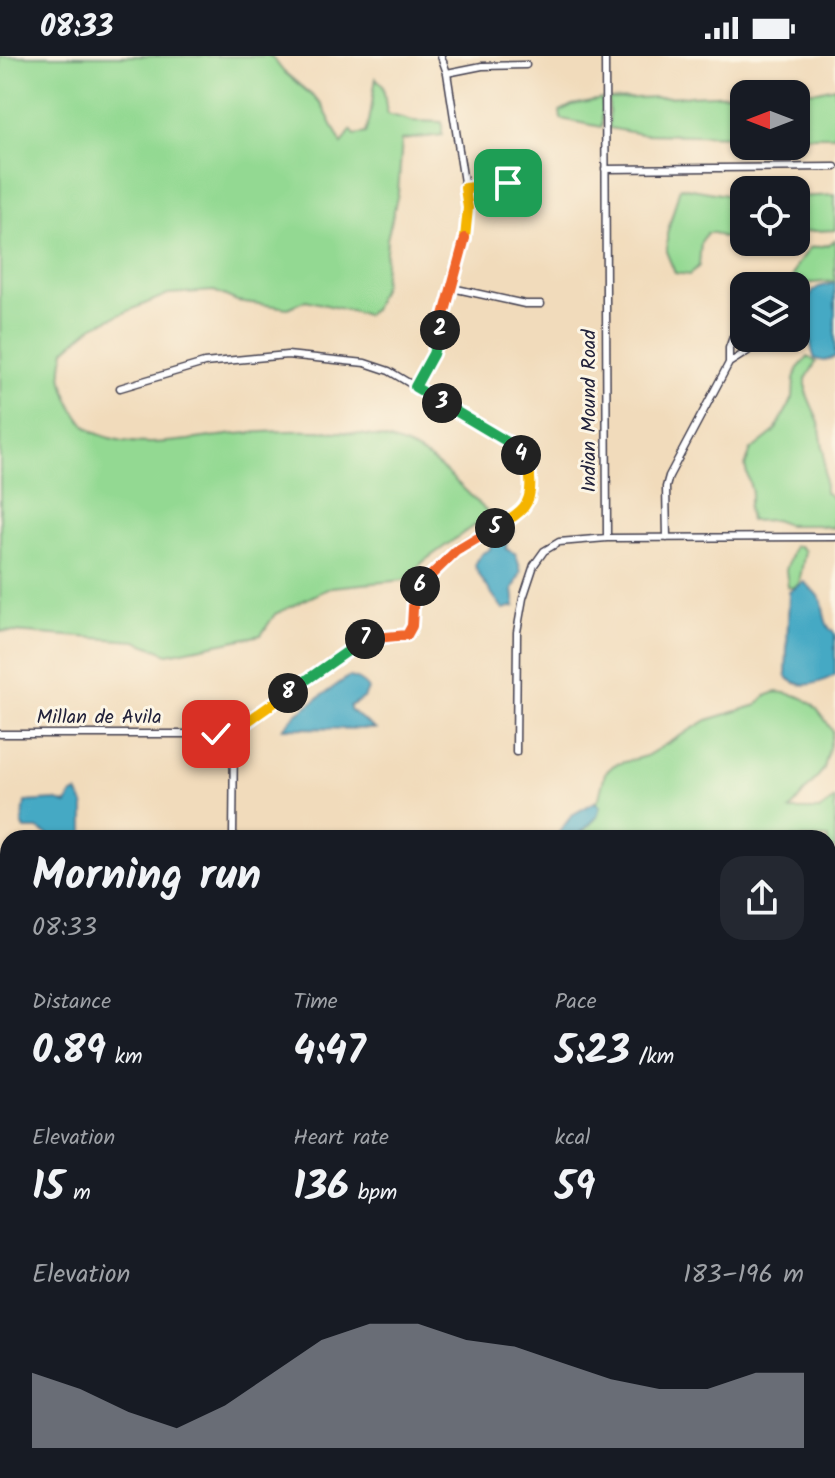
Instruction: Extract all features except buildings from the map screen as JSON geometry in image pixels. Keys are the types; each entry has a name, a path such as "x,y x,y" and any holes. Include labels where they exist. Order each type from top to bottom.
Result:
{"street":[{"path":"415,387 433,354 467,230 465,188 447,73 441,56"},
{"name":"Indian Mound Road","path":"605,56 607,538"},
{"path":"447,73 482,66 526,65"},
{"path":"605,169 835,167"},
{"path":"465,188 534,182"},
{"path":"452,288 525,304 541,304"},
{"path":"667,538 666,487 669,476 729,363 730,352"},
{"path":"729,363 746,352"},
{"path":"120,388 204,363 287,355 365,363 389,371 511,444 529,463 532,494 521,512 456,551 414,592 412,626 407,635 362,639 234,731 233,830"},
{"path":"516,752 517,632 523,598 534,565 544,551 559,542 607,538 835,537"},
{"name":"Millan de Avila","path":"0,734 203,734 234,731"}],"green space":[{"path":"0,56 271,56 283,71 321,103 342,144 351,130 355,135 366,133 376,78 383,85 387,114 413,121 442,122 442,135 402,140 398,193 387,239 383,286 373,310 366,315 306,300 288,308 237,301 214,291 168,294 93,326 65,350 62,374 73,408 84,424 98,434 149,443 289,431 342,432 377,437 412,448 440,466 490,514 424,561 404,580 332,587 275,614 261,635 168,654 136,641 0,631"},
{"path":"835,87 835,136 810,136 810,91"},
{"path":"730,94 730,136 641,134 609,128 609,99"},
{"path":"602,99 602,127 561,119 560,111 572,105"},
{"path":"680,187 730,196 730,241 707,233 701,242 699,266 689,275 675,273 667,254 667,234"},
{"path":"835,195 835,230 810,231 810,196"},
{"path":"835,240 835,281 810,283 810,272 795,272 804,256 810,256 810,248 828,245"},
{"path":"808,357 816,362 806,379 806,392 819,423 825,492 835,500 833,528 788,525 774,520 750,521 748,508 752,493 745,466 751,450 775,431 793,398 798,368"},
{"path":"794,546 805,551 799,584 792,588 788,587 786,570"},
{"path":"776,692 804,699 822,715 833,732 824,769 790,810 819,810 835,799 835,830 584,830 597,817 600,806 595,802 599,798 605,773 614,765 646,756 707,720 757,705 765,696"}],"water":[{"path":"835,283 835,357 824,361 815,359 810,337 810,297 822,286"},
{"path":"511,528 514,531 506,549 516,554 521,572 513,590 515,606 503,609 475,565 481,554 490,549 488,535"},
{"path":"804,582 821,600 827,624 835,634 835,675 803,685 786,676 789,592"},
{"path":"348,677 360,681 368,689 364,698 350,706 350,710 375,729 283,728 296,714"},
{"path":"77,792 84,804 84,830 25,829 22,823 25,802 54,800 67,804 72,794"},
{"path":"595,802 600,806 597,817 584,830 561,830 572,815"}],"route":[{"path":"216,734 234,731 362,639 407,635 412,626 414,592 456,551 521,512 532,494 529,463 511,444 415,387 433,354 465,239 468,208 465,188 508,183"}]}
